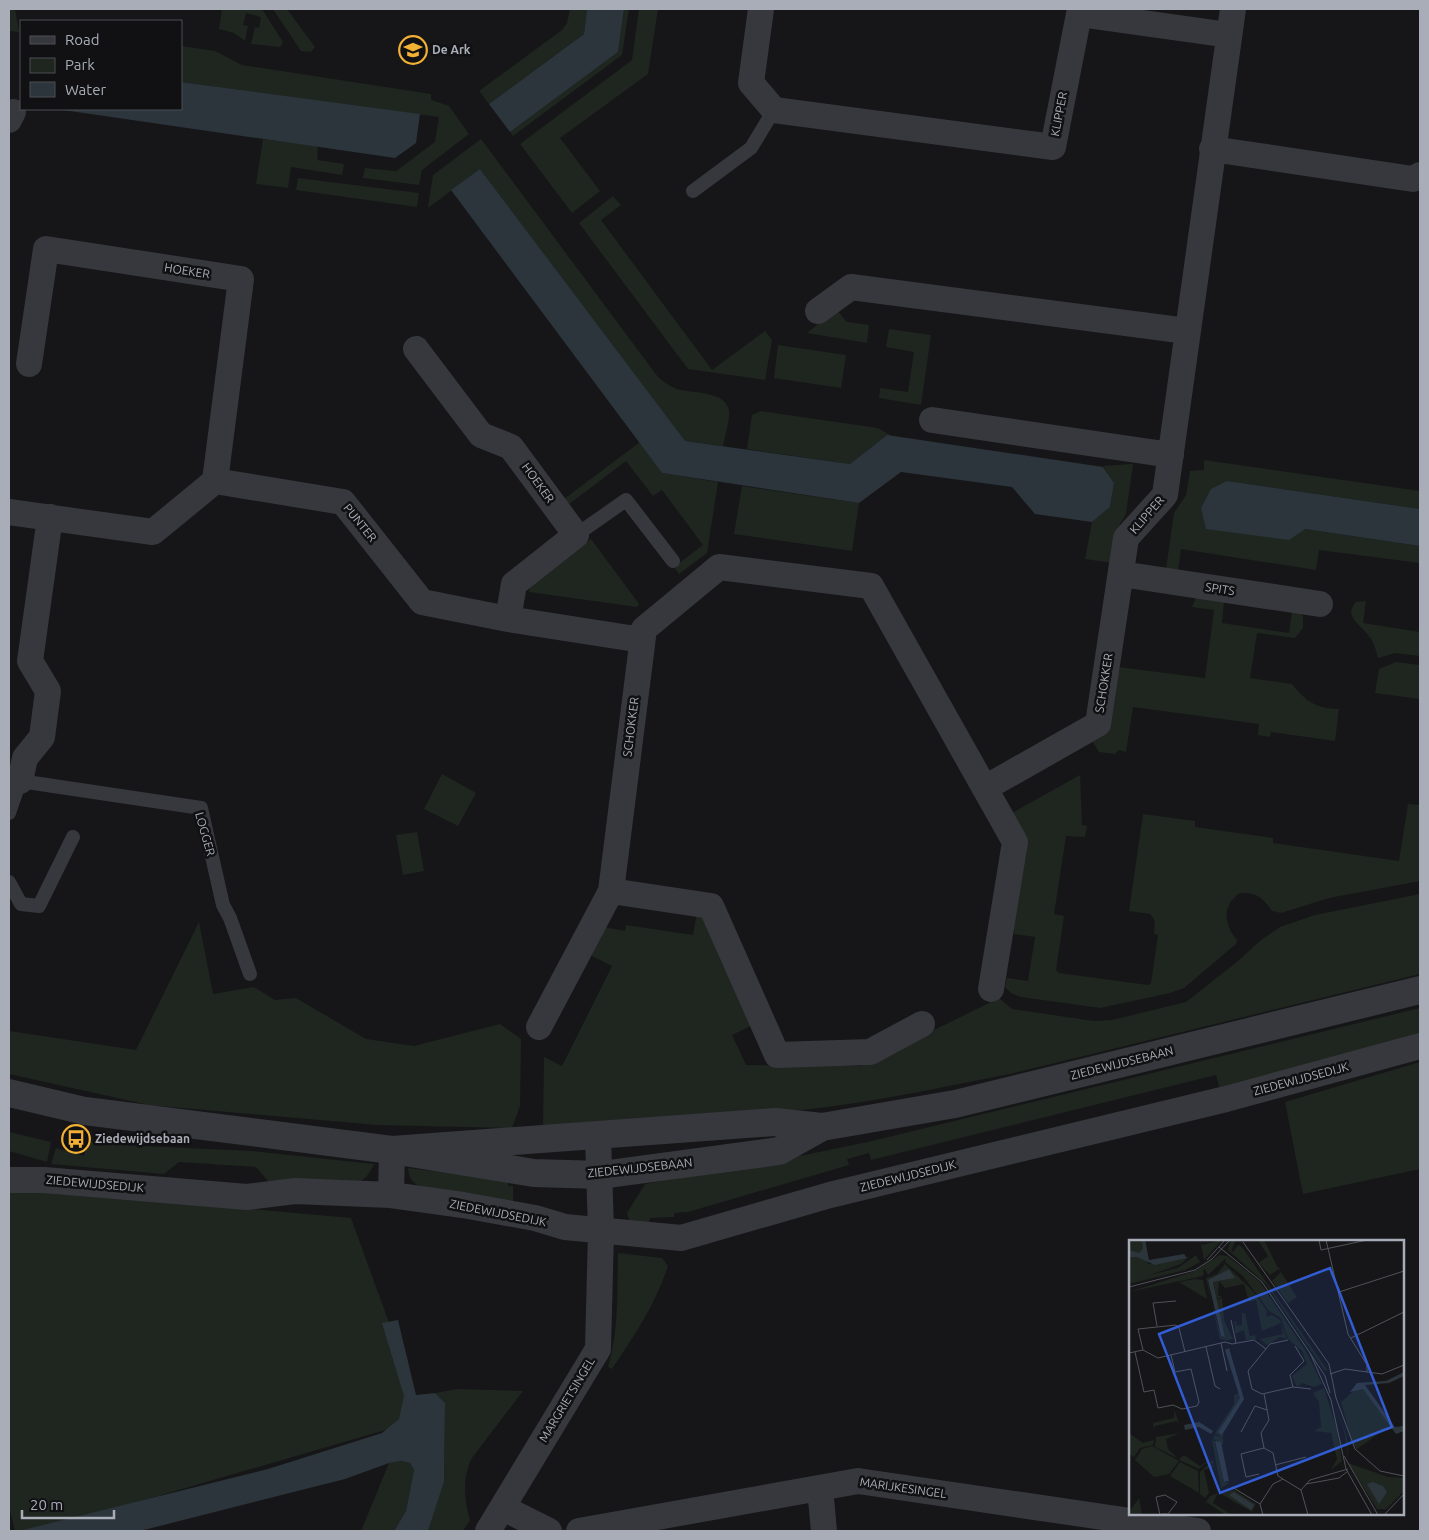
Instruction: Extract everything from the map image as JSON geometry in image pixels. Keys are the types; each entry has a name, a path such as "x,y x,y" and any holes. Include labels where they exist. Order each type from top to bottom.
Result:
{"street":[{"path":"761,9 751,82 774,110"},
{"name":"KLIPPER","path":"1121,574 1126,538 1165,494 1233,9"},
{"name":"KLIPPER","path":"774,110 1053,147 1079,14 1229,35"},
{"path":"1212,148 1413,179 1420,174"},
{"name":"HOEKER","path":"29,364 46,249 241,279 215,481"},
{"path":"818,311 851,287 1187,331"},
{"name":"HOEKER","path":"416,349 481,435 511,447 576,535"},
{"path":"932,420 1170,455"},
{"path":"9,512 153,532 215,481"},
{"name":"PUNTER","path":"215,481 343,502 422,602 508,619 642,640"},
{"path":"20,780 25,758 42,737 48,691 30,661 50,517"},
{"path":"508,619 514,584 576,535"},
{"name":"SCHOKKER","path":"611,891 644,628 719,567 871,586 1015,842 991,989"},
{"name":"SPITS","path":"1121,574 1320,604"},
{"name":"SCHOKKER","path":"986,788 1098,724 1121,574"},
{"path":"539,1027 611,891 711,906 776,1055 870,1052 922,1024"},
{"name":"ZIEDEWIJDSEBAAN","path":"392,1150 775,1122 822,1126 954,1104 1420,990"},
{"name":"ZIEDEWIJDSEDIJK","path":"9,1180 44,1180 247,1197 295,1191 391,1196 463,1204 534,1218 565,1227 601,1232 681,1238 830,1195 1226,1099 1420,1046"},
{"name":"ZIEDEWIJDSEBAAN","path":"9,1093 85,1111 392,1150 534,1174 601,1175 779,1151 822,1126"},
{"name":"MARGRIETSINGEL","path":"488,1531 598,1349 601,1175 598,1135"},
{"path":"391,1196 392,1150"},
{"name":"MARIJKESINGEL","path":"579,1531 858,1481 1198,1531"},
{"path":"820,1488 824,1531"},
{"path":"503,1508 548,1531"}],"lane":[{"path":"693,191 751,148 774,110"},
{"path":"576,535 626,500 673,561"},
{"path":"9,813 20,780"},
{"name":"LOGGER","path":"20,780 201,808 223,905 230,918 250,974"},
{"path":"9,882 22,904 39,906 73,837"}],"green space":[{"path":"9,9 15,9 19,32 9,31"},
{"path":"222,9 262,9 283,42 280,47 251,44 255,27 259,28 261,17 246,13 243,25 248,26 245,41 234,33 219,29"},
{"path":"273,9 287,9 315,47 311,52 301,51"},
{"path":"570,9 587,9 584,34 489,104 479,91 562,30 567,23"},
{"path":"624,9 629,9 622,55 513,136 510,132 618,52"},
{"path":"639,9 658,9 648,74 560,138 600,191 572,213 520,144 632,60"},
{"path":"182,46 215,51 242,65 431,94 431,100 449,106 469,134 422,170 419,185 363,178 365,168 396,171 435,142 439,117 182,82"},
{"path":"263,139 318,146 317,160 344,164 342,175 291,167 288,188 256,184"},
{"path":"481,139 658,377 677,389 715,396 727,404 729,419 723,446 684,441 480,169 428,208 433,175"},
{"path":"298,178 419,193 417,207 296,190"},
{"path":"613,196 621,205 601,220 712,370 765,331 772,340 765,380 688,369 579,223"},
{"path":"836,309 847,322 869,325 867,343 807,333"},
{"path":"889,329 931,335 921,405 879,398 880,388 908,392 914,352 886,347"},
{"path":"778,345 846,355 841,388 774,378"},
{"path":"761,411 878,428 892,436 887,435 850,464 747,449 752,415"},
{"path":"640,442 662,473 718,482 707,553 679,574 674,567 703,545 662,490 653,496 626,461 564,508 560,502"},
{"path":"1204,460 1420,491 1420,509 1227,481 1305,529 1420,546 1420,563 1319,550 1316,570 1181,549 1178,571 1166,569 1174,513 1186,495 1190,471 1204,470"},
{"path":"1133,464 1126,514 1116,531 1112,563 1085,559 1092,522 1110,507 1114,483 1103,466"},
{"path":"742,486 859,503 852,551 734,534"},
{"path":"591,539 639,604 637,607 529,592 530,584"},
{"path":"1196,597 1224,601 1222,623 1289,633 1292,611 1299,612 1303,616 1303,628 1295,638 1257,633 1250,678 1292,684 1312,703 1331,709 1339,709 1335,741 1271,732 1270,737 1258,735 1259,724 1133,707 1126,752 1119,750 1115,754 1099,752 1093,742 1108,733 1118,667 1205,678 1214,610 1192,607"},
{"path":"1366,601 1363,623 1420,632 1420,656 1395,653 1378,658 1372,640 1354,620 1351,612 1356,602"},
{"path":"1396,662 1420,665 1420,699 1375,693 1379,669"},
{"path":"442,774 476,793 458,826 424,809"},
{"path":"1080,775 1082,825 1087,826 1085,837 1066,836 1054,914 1064,916 1056,970 1059,973 1148,985 1151,983 1158,935 1154,934 1155,921 1150,914 1129,911 1143,814 1195,821 1195,827 1273,838 1273,843 1399,861 1408,804 1420,805 1420,881 1329,898 1281,913 1272,911 1262,899 1255,895 1240,893 1230,904 1226,915 1229,928 1237,940 1236,944 1184,988 1170,993 1100,1008 1021,997 1011,993 1005,987 1007,978 1028,981 1035,937 1014,934 1008,922 1012,813"},
{"path":"417,832 424,871 403,875 396,835"},
{"path":"1420,894 1420,974 1010,1074 879,1099 799,1111 726,1118 543,1129 544,1057 562,1066 612,966 592,956 590,945 599,926 625,931 626,925 693,935 697,913 701,913 753,1025 732,1035 746,1065 861,1066 999,998 1012,1009 1094,1021 1112,1020 1186,1002 1238,961 1261,940 1280,927 1315,915"},
{"path":"199,922 213,994 254,987 275,1000 296,998 366,1039 414,1046 500,1024 521,1039 520,1106 512,1128 377,1125 149,1105 9,1074 9,1031 136,1050"},
{"path":"1420,1008 1420,1033 1220,1090 1216,1075 871,1160 869,1153 847,1159 849,1165 688,1212 674,1213 674,1217 650,1218 648,1228 630,1222 627,1213 645,1184 766,1163 872,1141"},
{"path":"1420,1062 1420,1169 1303,1194 1285,1102"},
{"path":"9,1132 51,1142 47,1162 9,1151"},
{"path":"88,1141 99,1144 252,1151 374,1164 364,1179 348,1186 268,1181 256,1167 179,1162 164,1174 51,1164 56,1148 84,1156"},
{"path":"408,1168 508,1180 508,1186 513,1186 513,1204 425,1190 413,1181"},
{"path":"9,1187 351,1218 416,1397 399,1426 38,1531 15,1531 9,1506"},
{"path":"618,1253 662,1258 668,1266 663,1281 637,1331 612,1369 608,1367 616,1325"},
{"path":"458,1389 523,1391 472,1458 465,1481 466,1504 470,1520 463,1531 428,1531 444,1482 445,1403 435,1393"},
{"path":"401,1461 410,1463 414,1470 406,1511 394,1531 361,1531 389,1463"}],"water":[{"path":"587,9 624,9 618,52 510,132 489,104 584,34"},
{"path":"182,82 420,114 416,143 395,158 63,110 182,110"},
{"path":"480,169 685,441 850,464 887,435 1103,467 1114,483 1110,507 1092,522 1035,514 1012,487 901,472 859,503 662,473 451,190"},
{"path":"1227,481 1420,509 1420,546 1305,529 1289,540 1206,529 1201,508 1211,489"},
{"path":"398,1320 416,1395 435,1393 445,1403 444,1482 428,1531 394,1531 406,1511 414,1470 410,1463 401,1461 389,1463 345,1479 140,1531 19,1531 268,1469 382,1433 399,1419 404,1396 382,1323"}],"place":[{"name":"De Ark","path":"413,50"},
{"name":"Ziedewijdsebaan","path":"76,1139"}]}
